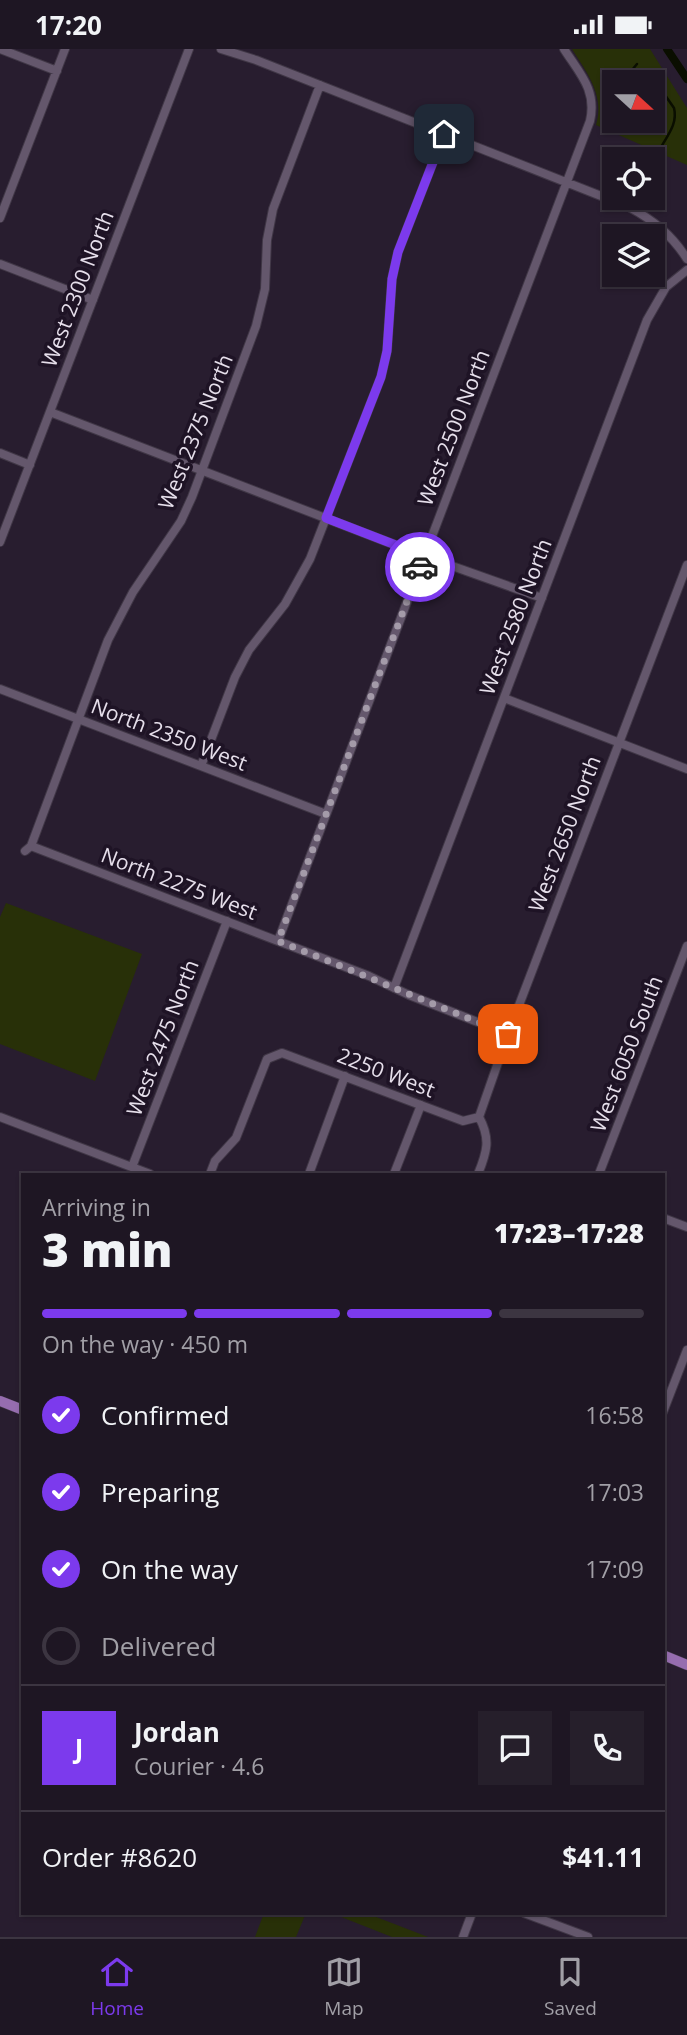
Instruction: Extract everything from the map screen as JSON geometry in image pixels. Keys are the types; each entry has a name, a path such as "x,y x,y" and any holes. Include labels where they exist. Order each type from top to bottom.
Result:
{"main road":[{"path":"0,1401 21,1409"},
{"path":"665,1656 687,1665"}],"street":[{"path":"0,49 57,71"},
{"path":"0,218 65,49"},
{"name":"West 2300 North","path":"0,542 189,49"},
{"path":"221,49 320,85 629,207 651,219 677,243 687,258"},
{"name":"West 2500 North","path":"278,941 590,121 592,95 564,49"},
{"name":"West 2375 North","path":"28,849 107,640 133,592 181,521 202,470 256,326 265,289 267,240 273,209 320,85"},
{"path":"201,767 235,677 249,650 298,583 381,377 387,351 392,279 398,252 444,134"},
{"path":"0,264 93,300"},
{"name":"West 2580 North","path":"394,988 648,320 666,287 687,270"},
{"path":"50,412 424,556 542,598"},
{"path":"0,453 30,465"},
{"name":"West 2650 North","path":"479,1117 508,1034 687,565"},
{"name":"North 2350 West","path":"0,689 326,814"},
{"path":"504,698 684,768"},
{"name":"North 2275 West","path":"28,849 227,921 508,1034"},
{"name":"West 2475 North","path":"132,1167 227,921"},
{"name":"West 6050 South","path":"599,1173 687,946"},
{"name":"2250 West","path":"210,1173 215,1161 236,1138 267,1059 282,1053 463,1121 479,1117"},
{"path":"309,1173 345,1076"},
{"path":"394,1173 421,1105"},
{"path":"0,1117 147,1173"},
{"path":"478,1173 488,1148 486,1130 479,1117"},
{"path":"665,1219 687,1227"},
{"path":"665,1407 687,1350"},
{"path":"463,1937 471,1915"},
{"path":"529,1915 576,1935 588,1937"}],"green space":[{"path":"572,49 650,49 663,70 602,70 602,128 596,125 598,104 589,76"},
{"path":"665,73 687,108 687,165 665,155 665,147 646,147 614,133 665,133"},
{"path":"6,903 142,954 95,1081 0,1044 0,917"},
{"path":"263,1915 305,1915 296,1937 255,1937"},
{"path":"336,1915 371,1915 428,1937 392,1937"}],"waterway":[{"path":"667,49 687,79"},
{"path":"632,70 637,64"},
{"path":"661,147 671,130 675,114 665,95"}],"way so far":[{"path":"420,567 278,941 508,1034"}],"route":[{"path":"420,567 424,556 326,518 381,377 387,351 392,279 398,252 444,134"}]}
